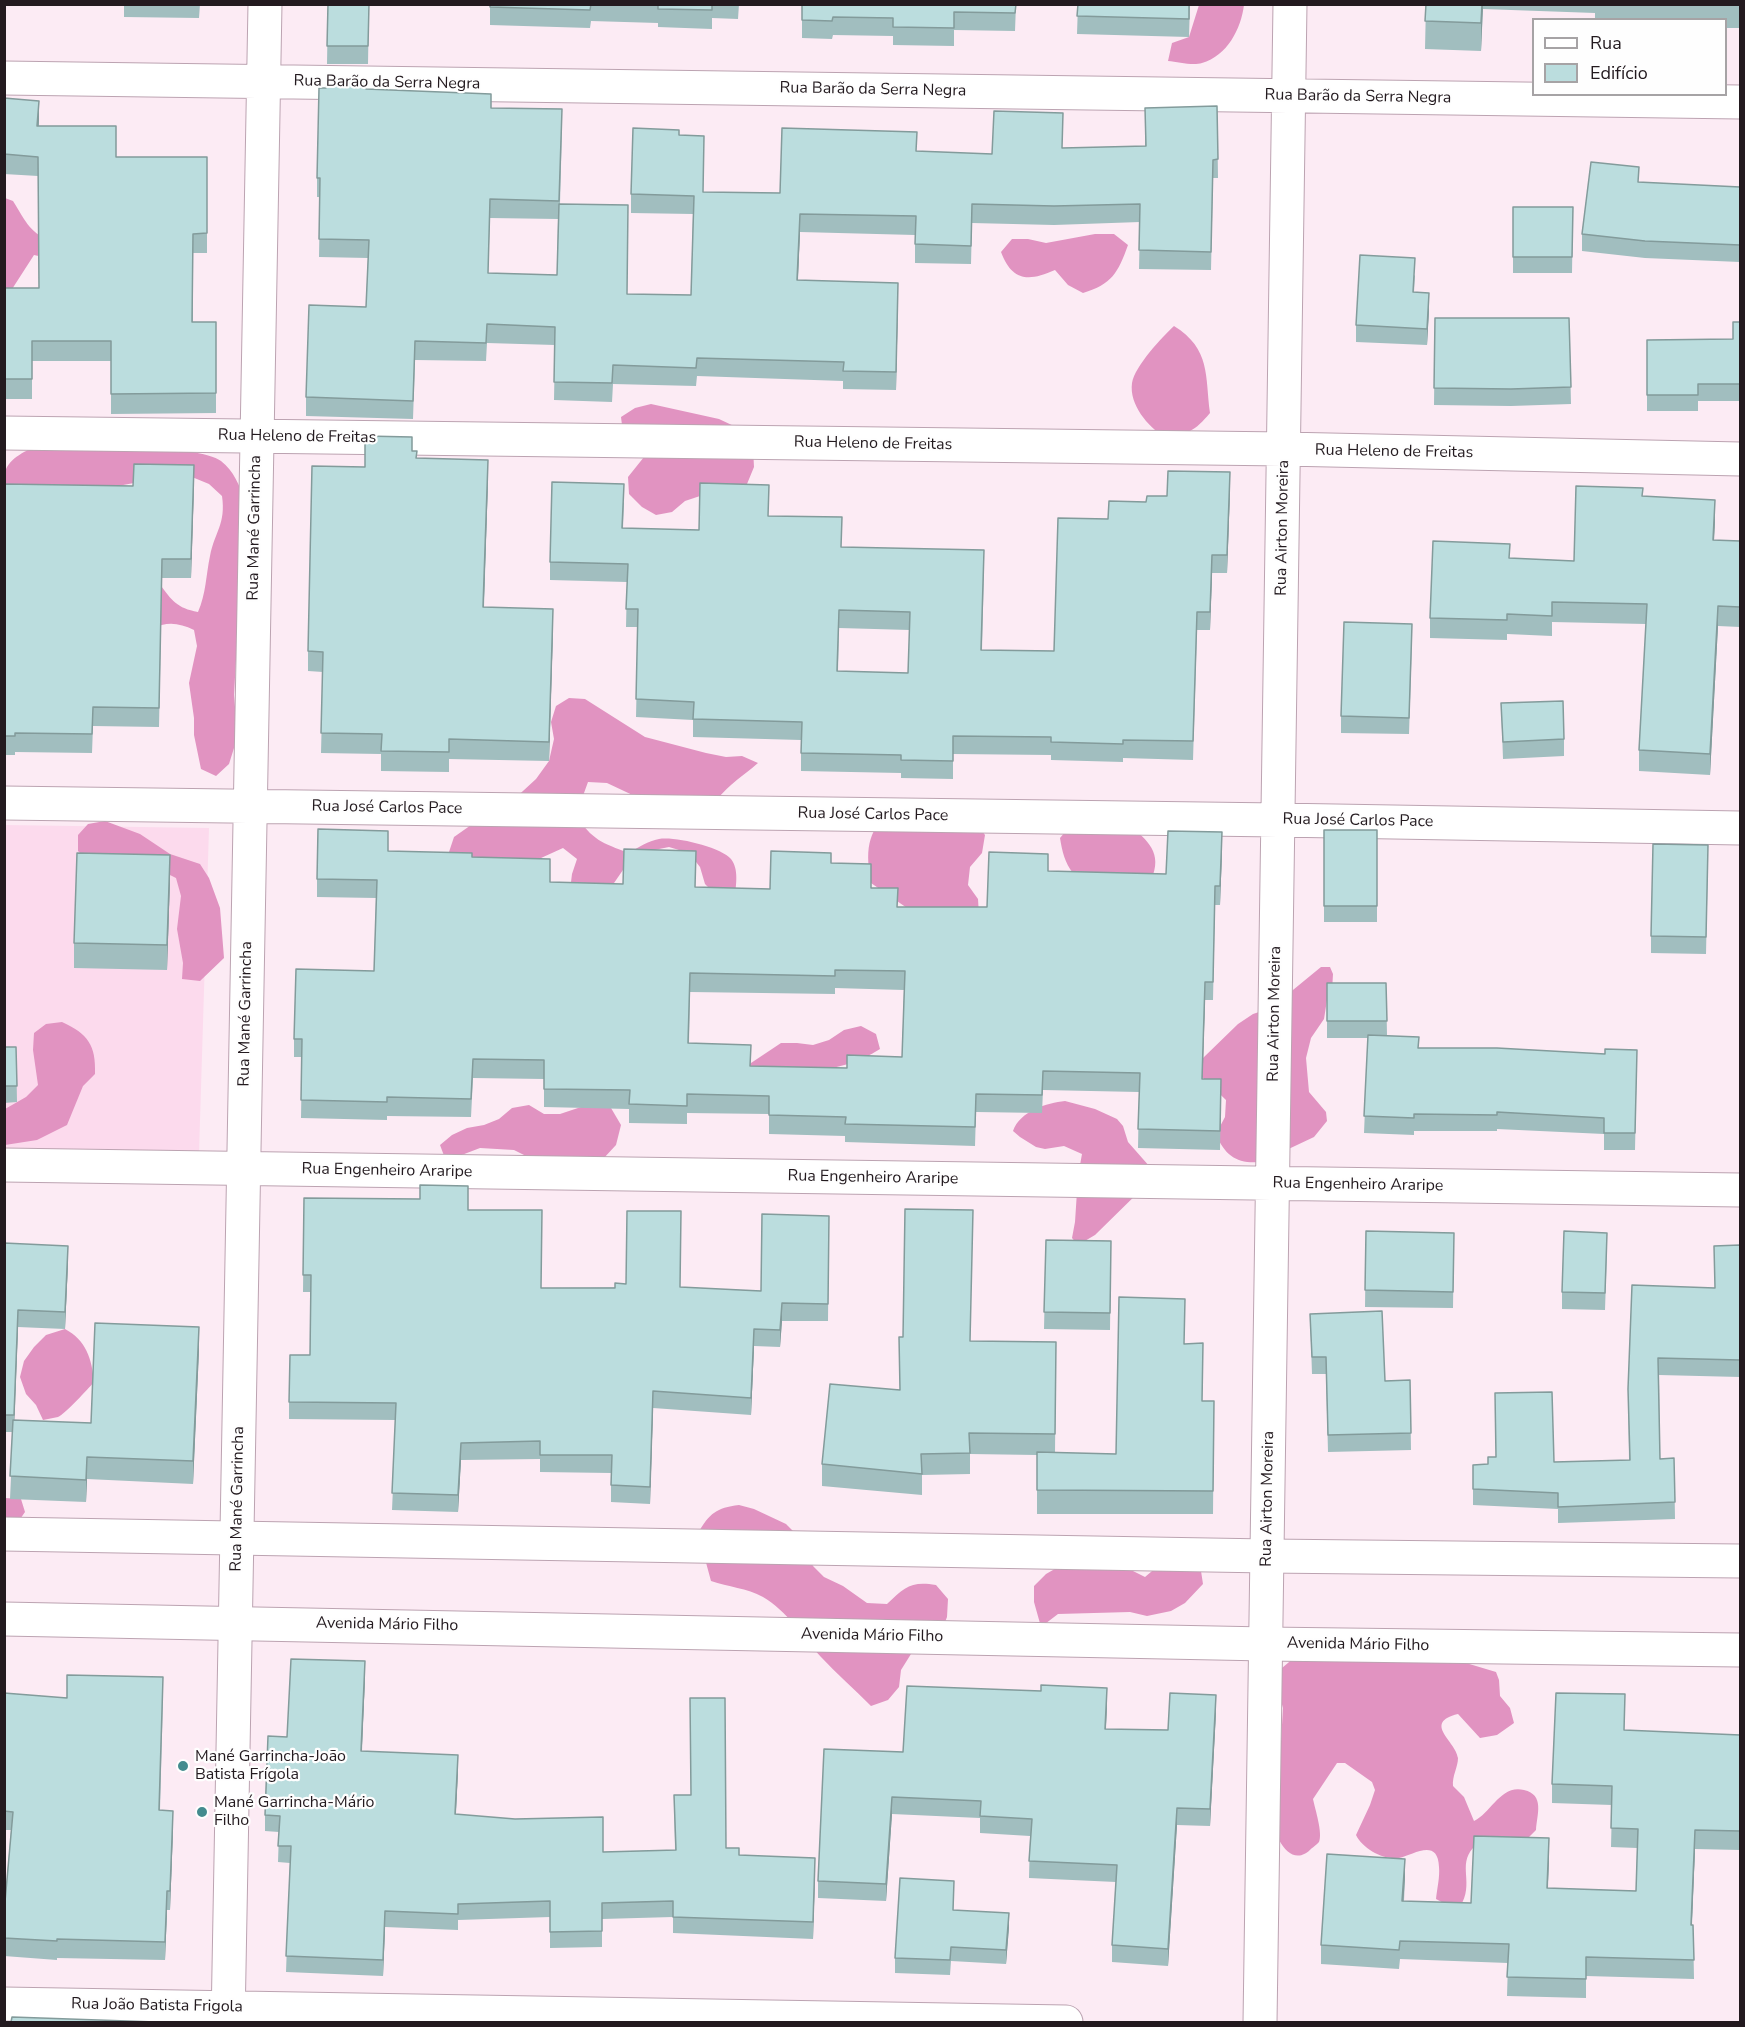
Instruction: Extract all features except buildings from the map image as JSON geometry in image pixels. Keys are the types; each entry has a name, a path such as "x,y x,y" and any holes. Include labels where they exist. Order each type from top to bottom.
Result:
{"street":[{"name":"Rua Mané Garrincha","path":"228,2015 265,4"},
{"name":"Rua Airton Moreira","path":"1260,2022 1290,4"},
{"name":"Rua Barão da Serra Negra","path":"4,78 1740,102"},
{"name":"Rua Heleno de Freitas","path":"4,433 1284,449 1740,459"},
{"name":"Rua José Carlos Pace","path":"4,803 1740,828"},
{"name":"Rua Engenheiro Araripe","path":"4,1165 1740,1191"},
{"path":"4,1534 1267,1556 1740,1561"},
{"name":"Avenida Mário Filho","path":"4,1619 1266,1644 1740,1650"},
{"name":"Rua João Batista Frigola","path":"4,2004 228,2015 1066,2022"}],"shaded area":[{"path":"1199,5 1244,5 1236,32 1219,54 1202,63 1185,64 1168,61 1172,43 1189,37"},
{"path":"5,198 13,201 34,231 55,243 43,257 34,255 5,300"},
{"path":"1095,234 1114,234 1128,245 1113,276 1101,286 1083,293 1068,285 1055,270 1029,277 1016,274 1005,262 1001,252 1012,239 1028,239 1046,243"},
{"path":"1174,326 1195,344 1200,354 1206,375 1210,413 1190,431 1164,437 1141,414 1133,399 1132,383 1143,360"},
{"path":"651,404 719,419 736,427 753,448 754,467 747,484 734,496 700,496 685,501 672,512 656,515 642,507 629,494 628,477 648,452 623,433 621,417 635,408"},
{"path":"39,445 134,447 188,451 208,455 221,461 236,479 245,500 234,695 237,730 229,764 216,776 201,769 194,735 189,683 197,646 194,630 173,624 152,629 159,583 176,603 198,612 212,547 223,514 222,496 209,484 192,477 134,483 5,507 4,480 7,467 19,455"},
{"path":"569,698 585,699 645,737 726,757 742,756 758,763 714,802 641,799 607,783 588,782 576,815 598,840 629,853 644,844 659,839 697,843 718,850 734,863 735,896 718,897 705,884 700,867 689,853 669,847 634,854 614,883 616,901 570,890 577,859 563,848 530,863 458,865 449,852 454,837 481,818 511,802 536,779 549,761 554,739 551,722 556,706"},
{"path":"910,798 928,801 975,821 985,835 982,853 970,867 968,885 978,899 979,915 933,926 871,883 868,858 874,831 893,801"},
{"path":"105,821 140,834 170,854 200,864 209,878 220,908 224,958 200,981 182,979 183,963 177,929 181,896 176,878 162,871 90,863 78,851 78,835 88,824"},
{"path":"1126,823 1150,845 1155,858 1153,875 1073,873 1066,861 1060,838 1065,832"},
{"path":"5,825 209,828 199,1153 5,1151"},
{"path":"1321,967 1330,967 1333,974 1332,991 1327,1000 1324,1019 1311,1038 1306,1058 1309,1092 1326,1112 1327,1121 1314,1137 1261,1162 1239,1160 1223,1148 1216,1134 1225,1117 1226,1100 1200,1075 1203,1058 1238,1024 1253,1014 1271,1008"},
{"path":"62,1022 78,1031 89,1042 94,1055 95,1074 83,1086 67,1125 37,1140 5,1145 5,1109 26,1097 38,1085 33,1050 34,1033 46,1024"},
{"path":"861,1026 876,1034 880,1049 864,1058 812,1072 740,1076 751,1063 781,1043 813,1045 829,1040 844,1030"},
{"path":"1065,1101 1095,1109 1117,1119 1123,1126 1128,1142 1150,1167 1148,1183 1095,1235 1078,1245 1072,1238 1082,1154 1064,1146 1045,1149 1036,1147 1013,1131 1028,1113 1042,1106"},
{"path":"596,1102 611,1108 621,1125 616,1145 603,1159 530,1158 514,1150 480,1148 446,1161 440,1145 452,1135 467,1128 499,1119 512,1108 529,1105 544,1114 560,1114"},
{"path":"65,1329 78,1339 87,1351 94,1382 61,1415 43,1420 36,1405 26,1394 20,1377 24,1361 34,1347 46,1335"},
{"path":"5,1498 21,1499 25,1512 16,1525 5,1528"},
{"path":"739,1505 754,1509 786,1524 797,1535 813,1566 824,1577 843,1586 867,1603 887,1604 904,1589 920,1584 936,1585 948,1599 947,1617 940,1635 911,1654 901,1670 899,1687 888,1700 871,1706 827,1663 772,1603 751,1592 711,1581 698,1533 714,1513"},
{"path":"1115,1562 1145,1577 1158,1566 1201,1571 1203,1584 1185,1603 1171,1611 1147,1616 1130,1612 1058,1614 1041,1627 1034,1602 1034,1586 1046,1574 1060,1566"},
{"path":"1295,1657 1390,1662 1406,1658 1456,1660 1496,1672 1500,1696 1510,1708 1514,1723 1497,1735 1480,1738 1458,1714 1443,1722 1444,1733 1458,1758 1453,1786 1464,1797 1474,1821 1509,1791 1516,1789 1531,1792 1538,1806 1536,1830 1524,1842 1473,1848 1466,1861 1466,1890 1460,1907 1451,1907 1436,1899 1439,1879 1438,1858 1430,1850 1393,1858 1368,1849 1359,1840 1356,1835 1375,1790 1372,1782 1345,1763 1337,1763 1313,1799 1319,1827 1319,1842 1298,1856 1290,1853 1282,1845 1279,1840 1276,1757 1281,1742 1283,1708 1276,1683 1282,1668"}],"place":[{"name":"Mané Garrincha-João Batista Frígola","path":"183,1766"},
{"name":"Mané Garrincha-Mário Filho","path":"202,1812"}]}
